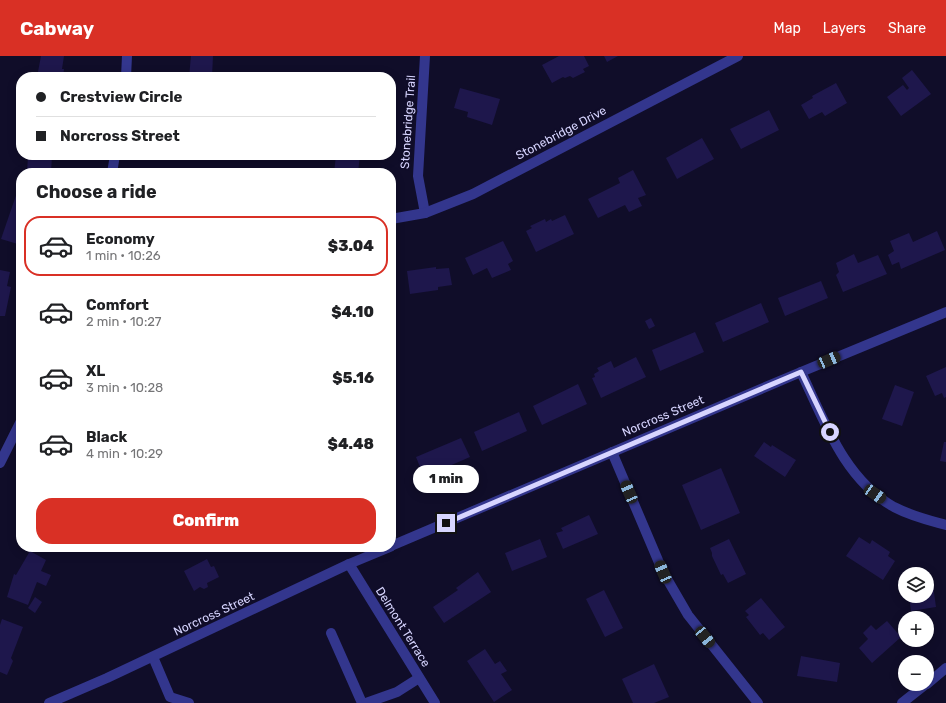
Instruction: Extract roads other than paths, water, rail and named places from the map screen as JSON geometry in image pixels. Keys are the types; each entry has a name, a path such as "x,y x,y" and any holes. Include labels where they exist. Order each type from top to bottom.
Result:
{"street":[{"path":"126,72 127,56"},
{"name":"Stonebridge Trail","path":"425,56 418,176 425,212"},
{"name":"Stonebridge Drive","path":"396,218 425,212 473,194 738,56"},
{"name":"Norcross Street","path":"396,544 946,312"},
{"path":"801,372 842,456 857,477 875,494 894,507 917,517 946,525"},
{"path":"0,463 16,431"},
{"path":"612,452 663,572 688,615 758,703"},
{"name":"Norcross Street","path":"49,703 153,657 349,564 378,552"},
{"name":"Delmont Terrace","path":"349,564 435,703"},
{"path":"331,633 362,703"},
{"path":"153,657 169,700 189,703"},
{"path":"934,678 946,668"},
{"path":"366,703 397,692 419,678"},
{"path":"902,703 918,691"}]}
